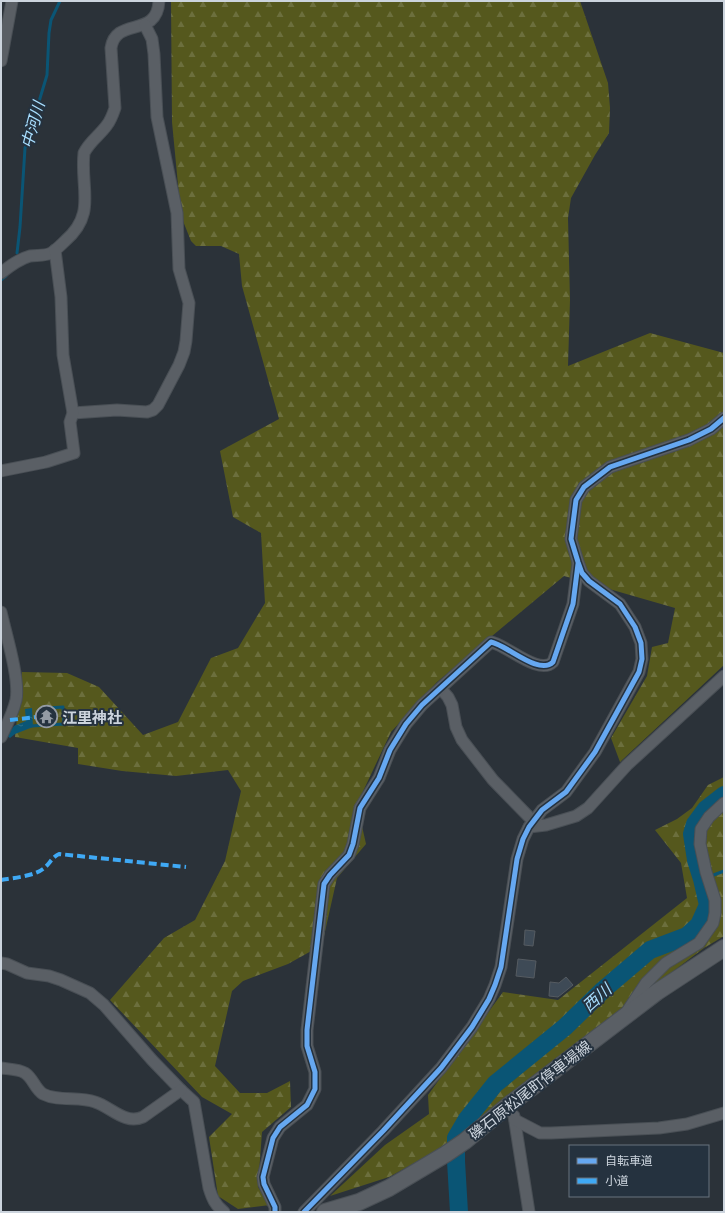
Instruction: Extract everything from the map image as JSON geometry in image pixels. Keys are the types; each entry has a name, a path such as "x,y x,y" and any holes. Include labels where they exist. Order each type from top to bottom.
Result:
{"main road":[{"name":"礫石原松尾町停車場線","path":"325,1212 359,1202 446,1154 465,1141 510,1104 657,992 724,948"}],"street":[{"path":"1,61 12,1"},
{"path":"1,272 19,260 31,256 44,255 55,250 73,234 81,222 85,204 84,153 87,147 108,125 115,108 111,48 112,42 120,32 145,25 155,17 159,1"},
{"path":"73,413 117,410 147,412 153,410 158,405 179,365 186,341 188,304 179,269 177,213 156,117 154,54 152,39 145,25"},
{"path":"1,471 46,462 74,453 70,422 73,413 63,355 61,297 55,250"},
{"path":"304,1212 442,1068 472,1027 489,999 500,967 517,859 523,839 531,824 542,810 566,792 595,752 639,672 642,658 641,643 635,627 620,604 589,581 582,573 571,539 576,500 584,487 610,466 689,440 711,429 724,418"},
{"path":"276,1212 264,1184 263,1178 273,1138 280,1127 307,1106 315,1088 315,1072 308,1046 307,1030 324,884 330,875 349,855 353,844 360,808 379,778 390,750 406,724 422,705 491,642 542,666 550,665 553,662 573,604 578,562"},
{"path":"1,612 17,689 12,714 1,737"},
{"path":"441,689 448,696 452,705 456,727 462,740 493,780 531,824 546,825 576,816 588,808 627,765 724,676"},
{"path":"624,1017 646,983 666,963 699,943 712,923 715,913 715,900 700,844 701,829 709,817 724,803"},
{"path":"1,963 7,964 27,973 49,976 62,980 90,993 104,1004 152,1060 194,1102 209,1188 217,1206 224,1212"},
{"path":"1,1068 24,1072 42,1093 70,1100 96,1102 126,1118 132,1119 143,1117 181,1090"},
{"path":"510,1104 515,1120 529,1212"},
{"path":"515,1120 540,1133 551,1133 659,1128 686,1124 724,1113"}],"green space":[{"path":"171,1 580,1 608,83 610,108 609,133 571,198 568,218 570,300 568,366 650,333 724,353 724,665 620,762 611,738 647,676 652,647 668,643 675,608 564,576 437,682 391,732 357,804 366,844 337,878 322,945 288,964 243,981 232,991 215,1066 240,1093 267,1093 290,1081 291,1107 262,1132 258,1187 270,1205 238,1209 218,1196 209,1137 232,1114 202,1097 110,1000 164,938 195,920 225,861 241,791 228,770 176,776 122,771 78,764 78,748 15,737 22,672 67,673 99,687 143,735 178,722 211,658 238,648 265,603 261,533 233,517 220,451 279,419 242,286 239,254 221,246 196,246 191,241 181,216 172,122"},
{"path":"724,777 724,936 704,948 442,1148 389,1177 330,1196 385,1145 429,1114 428,1095 503,992 558,1000 687,898 681,863 655,830 677,819 692,808 708,785"}],"water":[{"path":"32,708 33,727 15,734 10,738 7,736 14,726 26,721 25,709"}],"building":[{"name":"江里神社","path":"40,713 56,714 56,718 49,718 49,721 41,721 41,719 39,719 39,716 41,716"},
{"path":"525,930 535,931 533,946 524,945"},
{"path":"518,959 536,961 534,978 516,976"},
{"path":"566,977 573,985 558,997 549,996 550,982 559,983"}],"waterway":[{"name":"中河川","path":"17,253 25,148 47,75 51,20 60,1"},
{"name":"中河川","path":"1,280 6,276"},
{"path":"31,726 64,724 63,707 48,708"},
{"name":"西川","path":"459,1212 456,1138 467,1119 495,1084 565,1027 603,990 650,950 687,936 699,925 708,905 696,860 692,834 695,824 706,809 724,795"},
{"path":"711,876 724,871"}],"marked path":[{"path":"10,720 37,717"},
{"path":"1,880 39,871 59,854 186,867"}],"cycle path":[{"path":"304,1212 383,1131 441,1068 472,1027 489,999 501,967 517,859 523,839 529,827 542,810 566,792 595,752 639,672 642,659 641,643 635,627 620,604 589,581 582,573 571,539 576,500 584,487 610,467 689,440 711,429 724,418"},
{"path":"275,1212 275,1207 264,1184 263,1177 273,1138 280,1127 307,1105 315,1089 315,1072 307,1046 307,1030 324,884 330,875 349,855 353,844 360,808 379,778 390,750 406,724 422,705 491,642 498,644 531,663 547,665 553,662 573,604 578,564"}],"place":[{"name":"江里神社","path":"47,717"}]}
